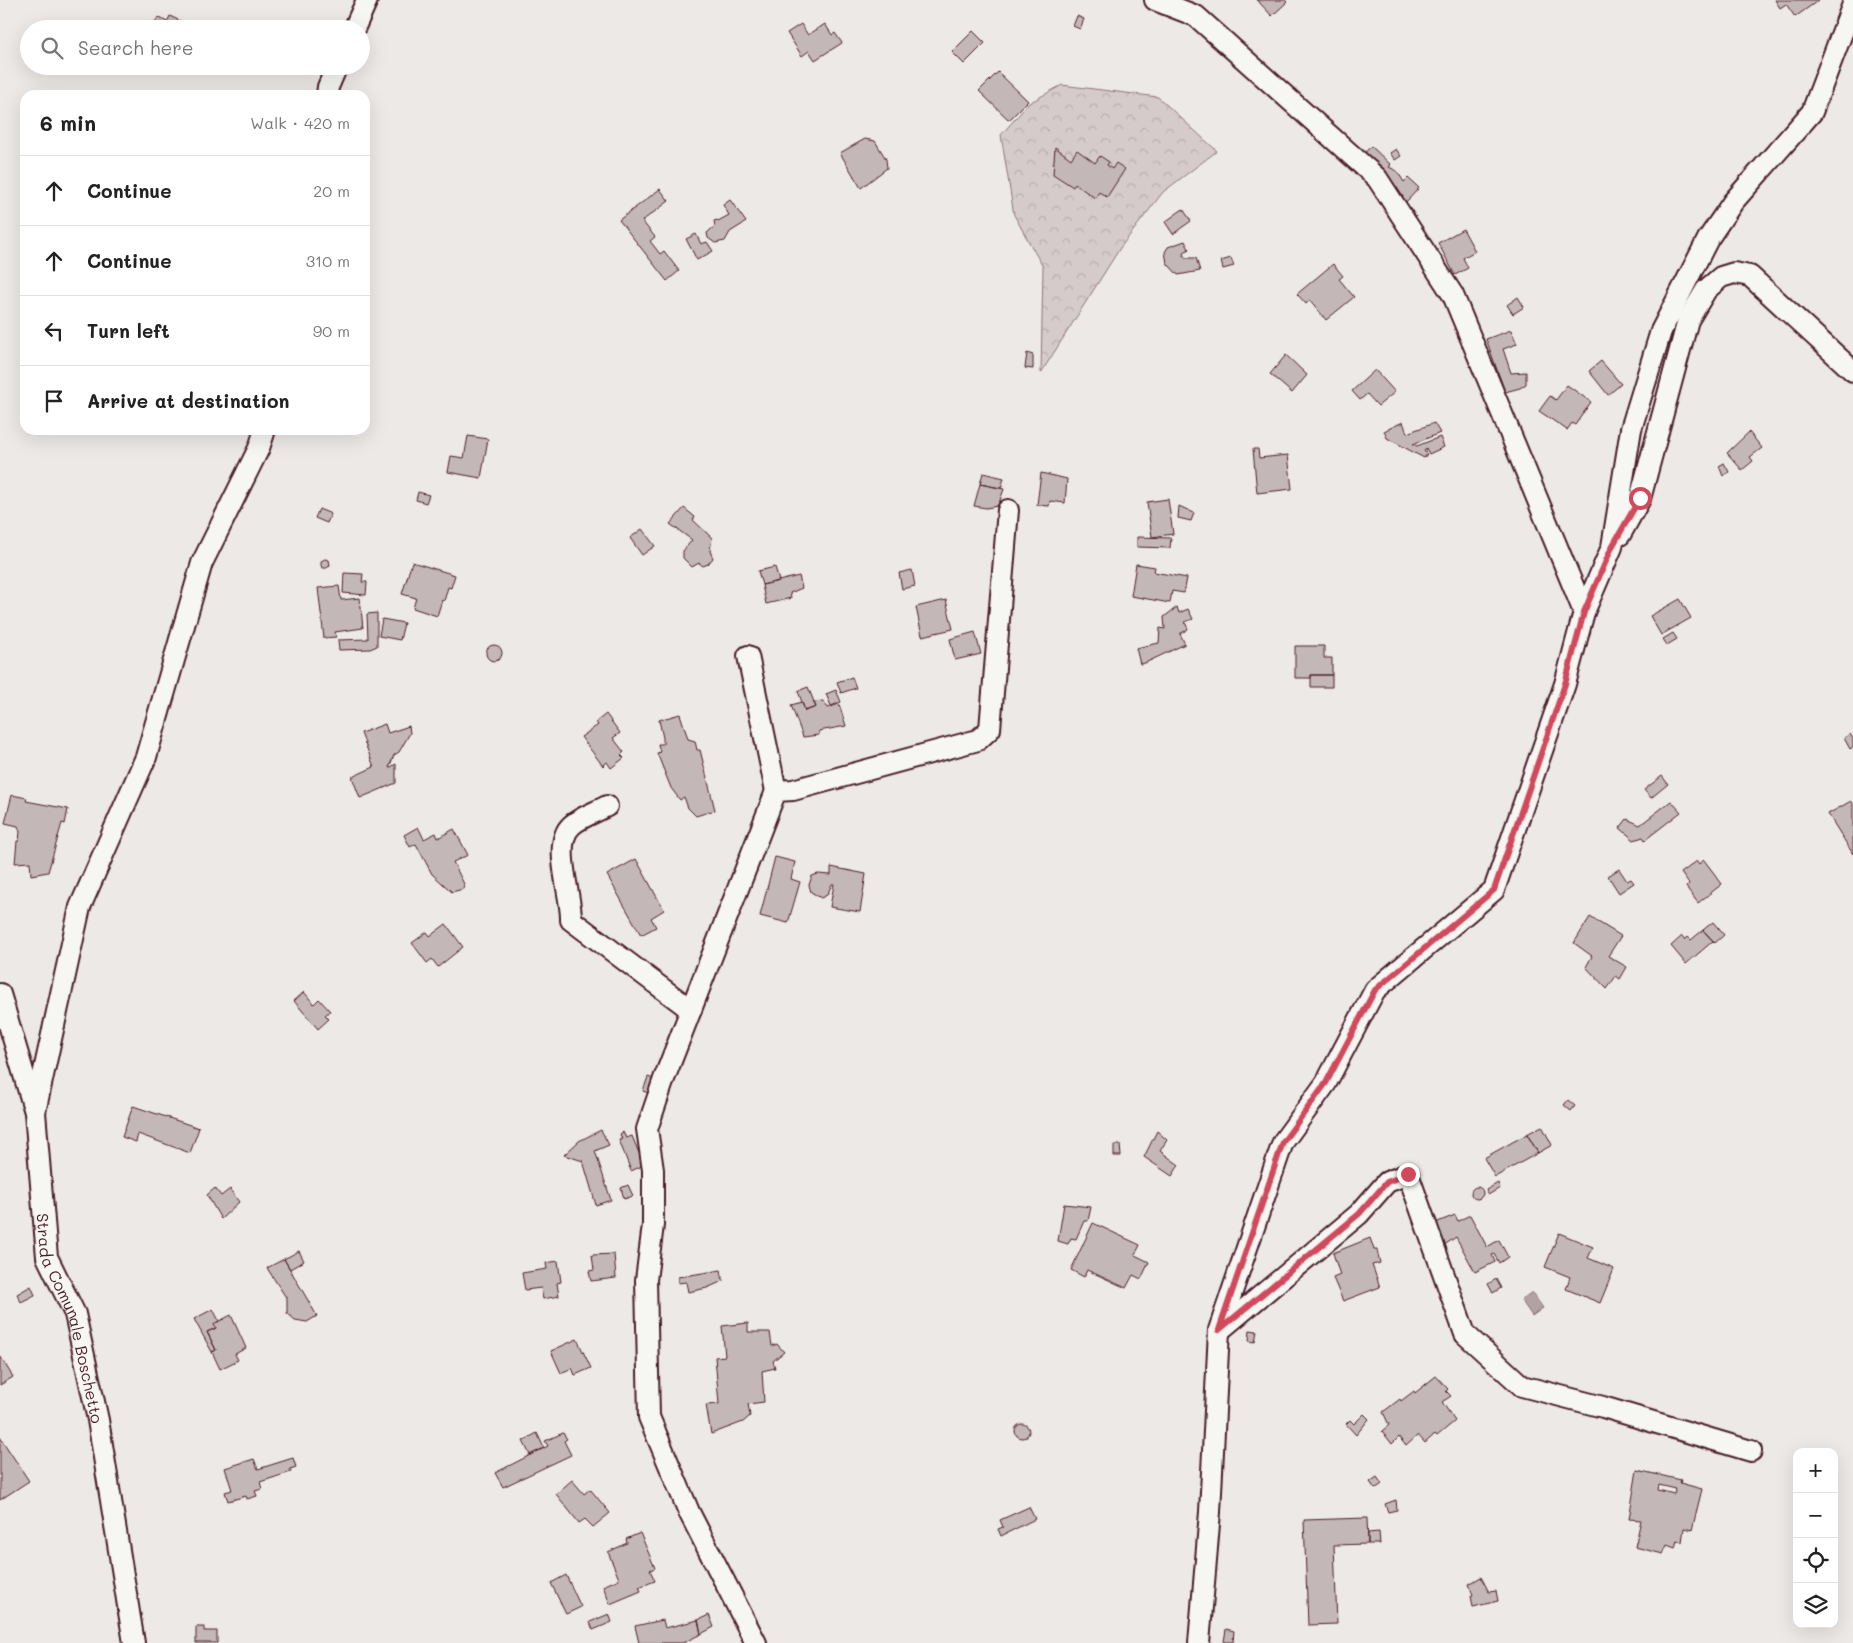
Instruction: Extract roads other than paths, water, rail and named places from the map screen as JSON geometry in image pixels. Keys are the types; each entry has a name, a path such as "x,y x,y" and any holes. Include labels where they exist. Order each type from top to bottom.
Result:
{"street":[{"path":"358,20 367,0"},
{"path":"1155,0 1196,16 1377,178 1453,295 1584,612"},
{"path":"1612,547 1631,428 1661,331 1708,239 1733,202 1812,112 1853,4"},
{"path":"328,90 333,75"},
{"path":"1199,1643 1210,1512 1219,1330 1283,1142 1326,1083 1375,990 1494,890 1565,684 1584,612 1612,547 1640,498 1688,320 1706,290 1720,277 1734,273 1750,276 1853,371"},
{"path":"35,1112 80,907 146,758 202,563 259,448 263,435"},
{"path":"776,791 793,790 924,756 978,740 990,729 1008,510"},
{"path":"748,656 776,791 691,1010 648,1128 653,1170 653,1216 646,1280 649,1417 689,1512 756,1643"},
{"path":"607,806 572,825 564,835 562,857 571,905 571,920 691,1010"},
{"name":"Strada Comunale Boschetto","path":"0,994 35,1112 47,1257 75,1314 98,1420 134,1643"},
{"path":"1219,1330 1359,1214 1387,1182 1408,1174 1465,1334 1522,1386 1603,1407 1751,1451"}]}
